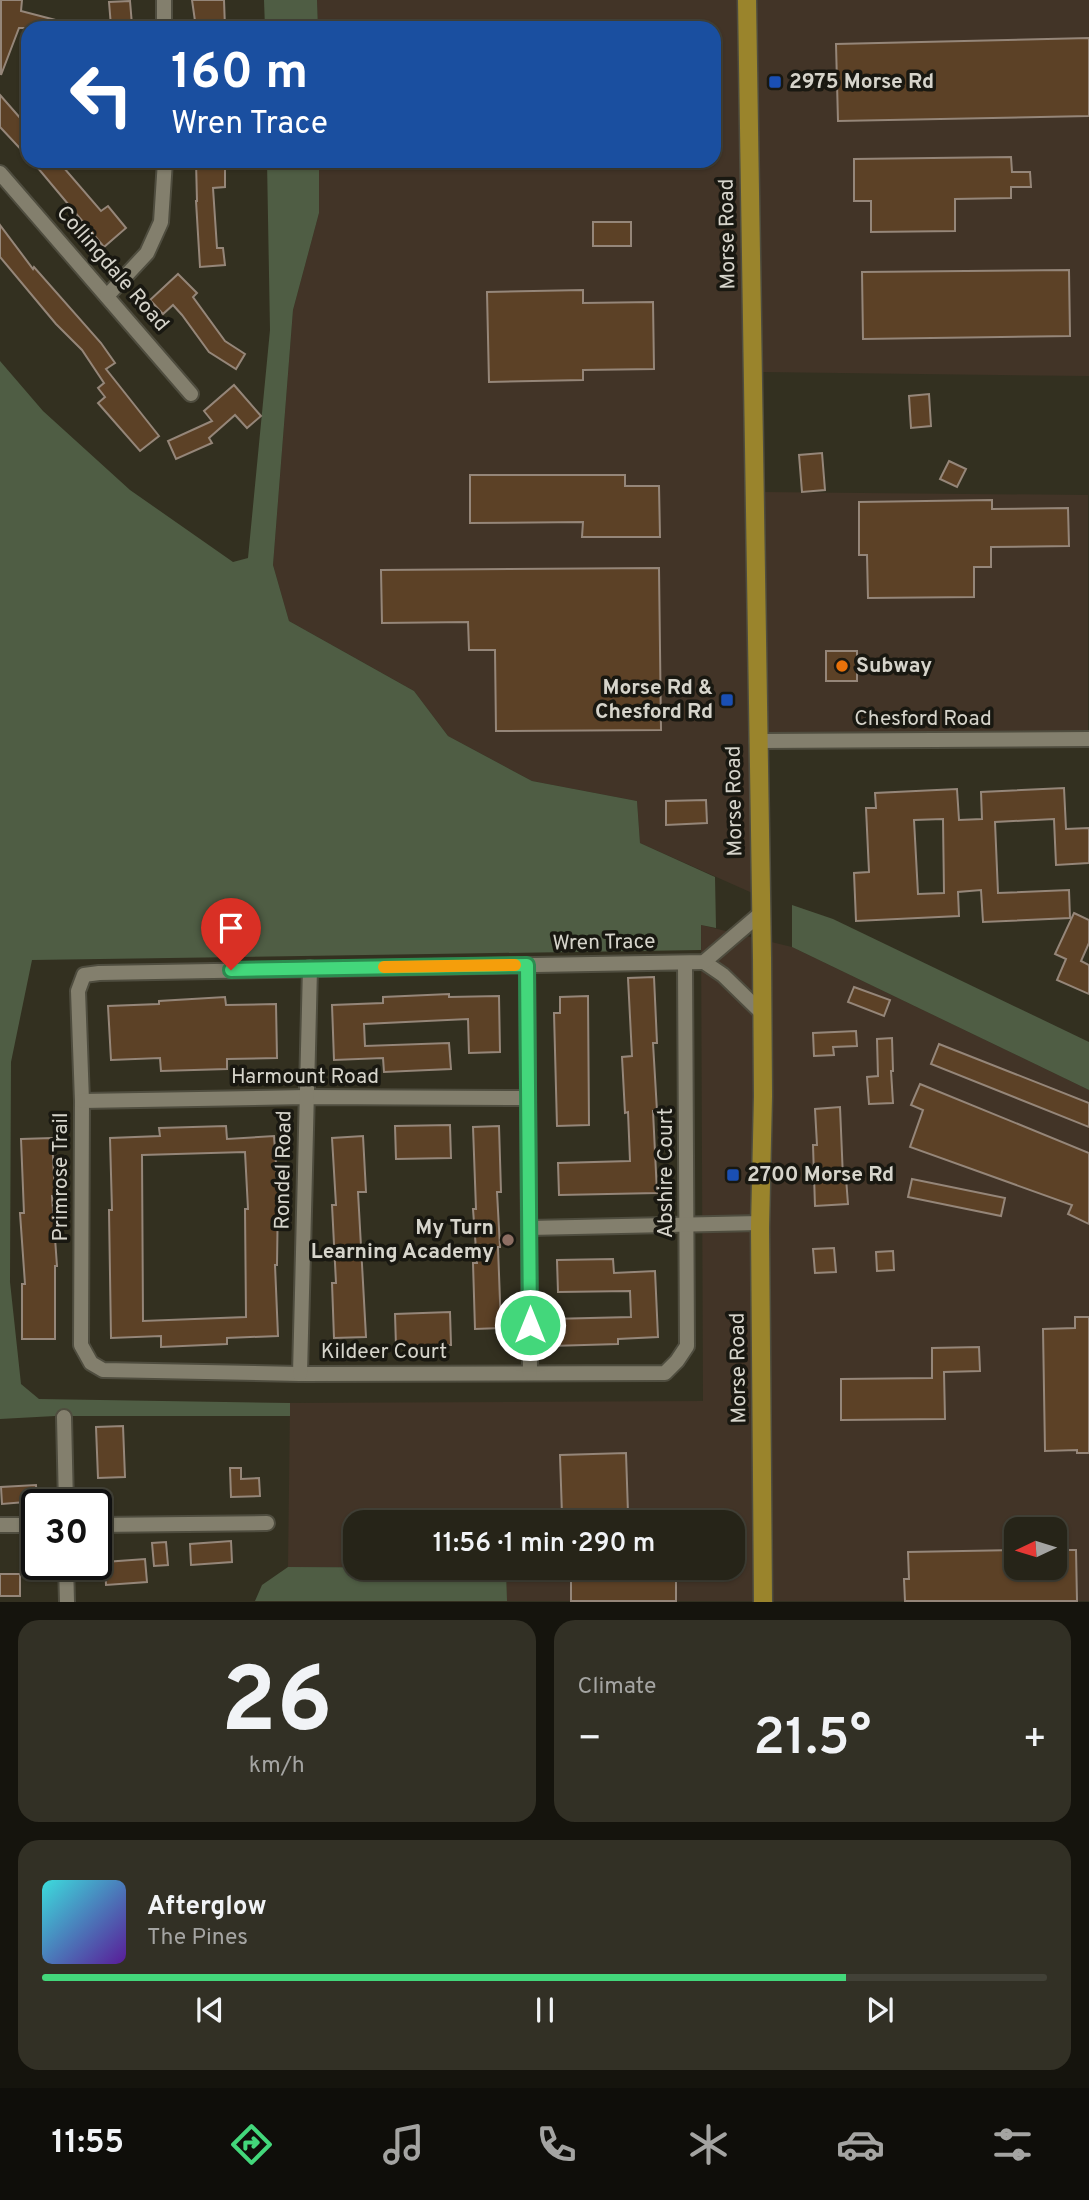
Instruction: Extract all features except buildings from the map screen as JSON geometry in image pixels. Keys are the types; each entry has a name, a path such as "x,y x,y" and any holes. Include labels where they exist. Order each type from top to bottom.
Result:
{"main road":[{"name":"Morse Road","path":"747,0 762,1013 760,1223 764,1601"}],"street":[{"path":"164,0 164,21"},
{"path":"107,296 146,253 161,222 165,168"},
{"name":"Collingdale Road","path":"0,173 191,394"},
{"name":"Chesford Road","path":"757,741 1089,739"},
{"path":"760,914 704,962 723,975 762,1013"},
{"name":"Wren Trace","path":"84,975 310,968 704,962"},
{"name":"Abshire Court","path":"665,1373 687,1346 685,963"},
{"path":"527,965 530,1373"},
{"name":"Rondel Road","path":"300,1374 310,968"},
{"name":"Primrose Trail","path":"84,975 78,991 82,1101 81,1345 91,1363 103,1370"},
{"name":"Harmount Road","path":"82,1101 306,1097 528,1098"},
{"path":"529,1228 760,1223"},
{"name":"Kildeer Court","path":"103,1370 300,1374 665,1373"},
{"path":"64,1417 66,1489"},
{"path":"112,1525 267,1523"},
{"path":"0,1525 21,1525"},
{"path":"66,1580 67,1601"}],"shaded area":[{"path":"317,0 1089,0 1089,376 752,372 752,492 1088,495 1088,739 756,743 759,896 640,843 637,801 532,781 448,736 414,691 289,621 273,565 293,310 319,213 319,168 721,168 721,21 318,21"},
{"path":"701,925 792,947 1089,1090 1089,1601 507,1601 506,1580 745,1580 745,1510 343,1510 343,1567 288,1567 290,1403 703,1401"}],"green space":[{"path":"264,0 317,0 318,21 265,21"},
{"path":"267,168 319,168 319,213 293,310 273,565 289,621 414,691 448,736 532,781 637,801 640,843 715,877 716,928 701,925 701,950 32,960 11,1062 10,1282 21,1384 39,1399 290,1403 290,1416 55,1416 0,1419 0,361 43,411 130,490 233,562 248,558 270,330"},
{"path":"792,905 833,919 1089,1042 1089,1090 792,947"},
{"path":"288,1567 343,1567 343,1580 506,1580 507,1601 255,1601 262,1585"}],"slow traffic":[{"path":"384,967 515,965"}],"place":[{"name":"2975 Morse Rd","path":"775,82"},
{"name":"Subway","path":"842,666"},
{"name":"Morse Rd & Chesford Rd","path":"727,700"},
{"name":"2700 Morse Rd","path":"733,1175"},
{"name":"My Turn Learning Academy","path":"508,1240"}],"route":[{"path":"231,970 527,965 530,1325"}]}
